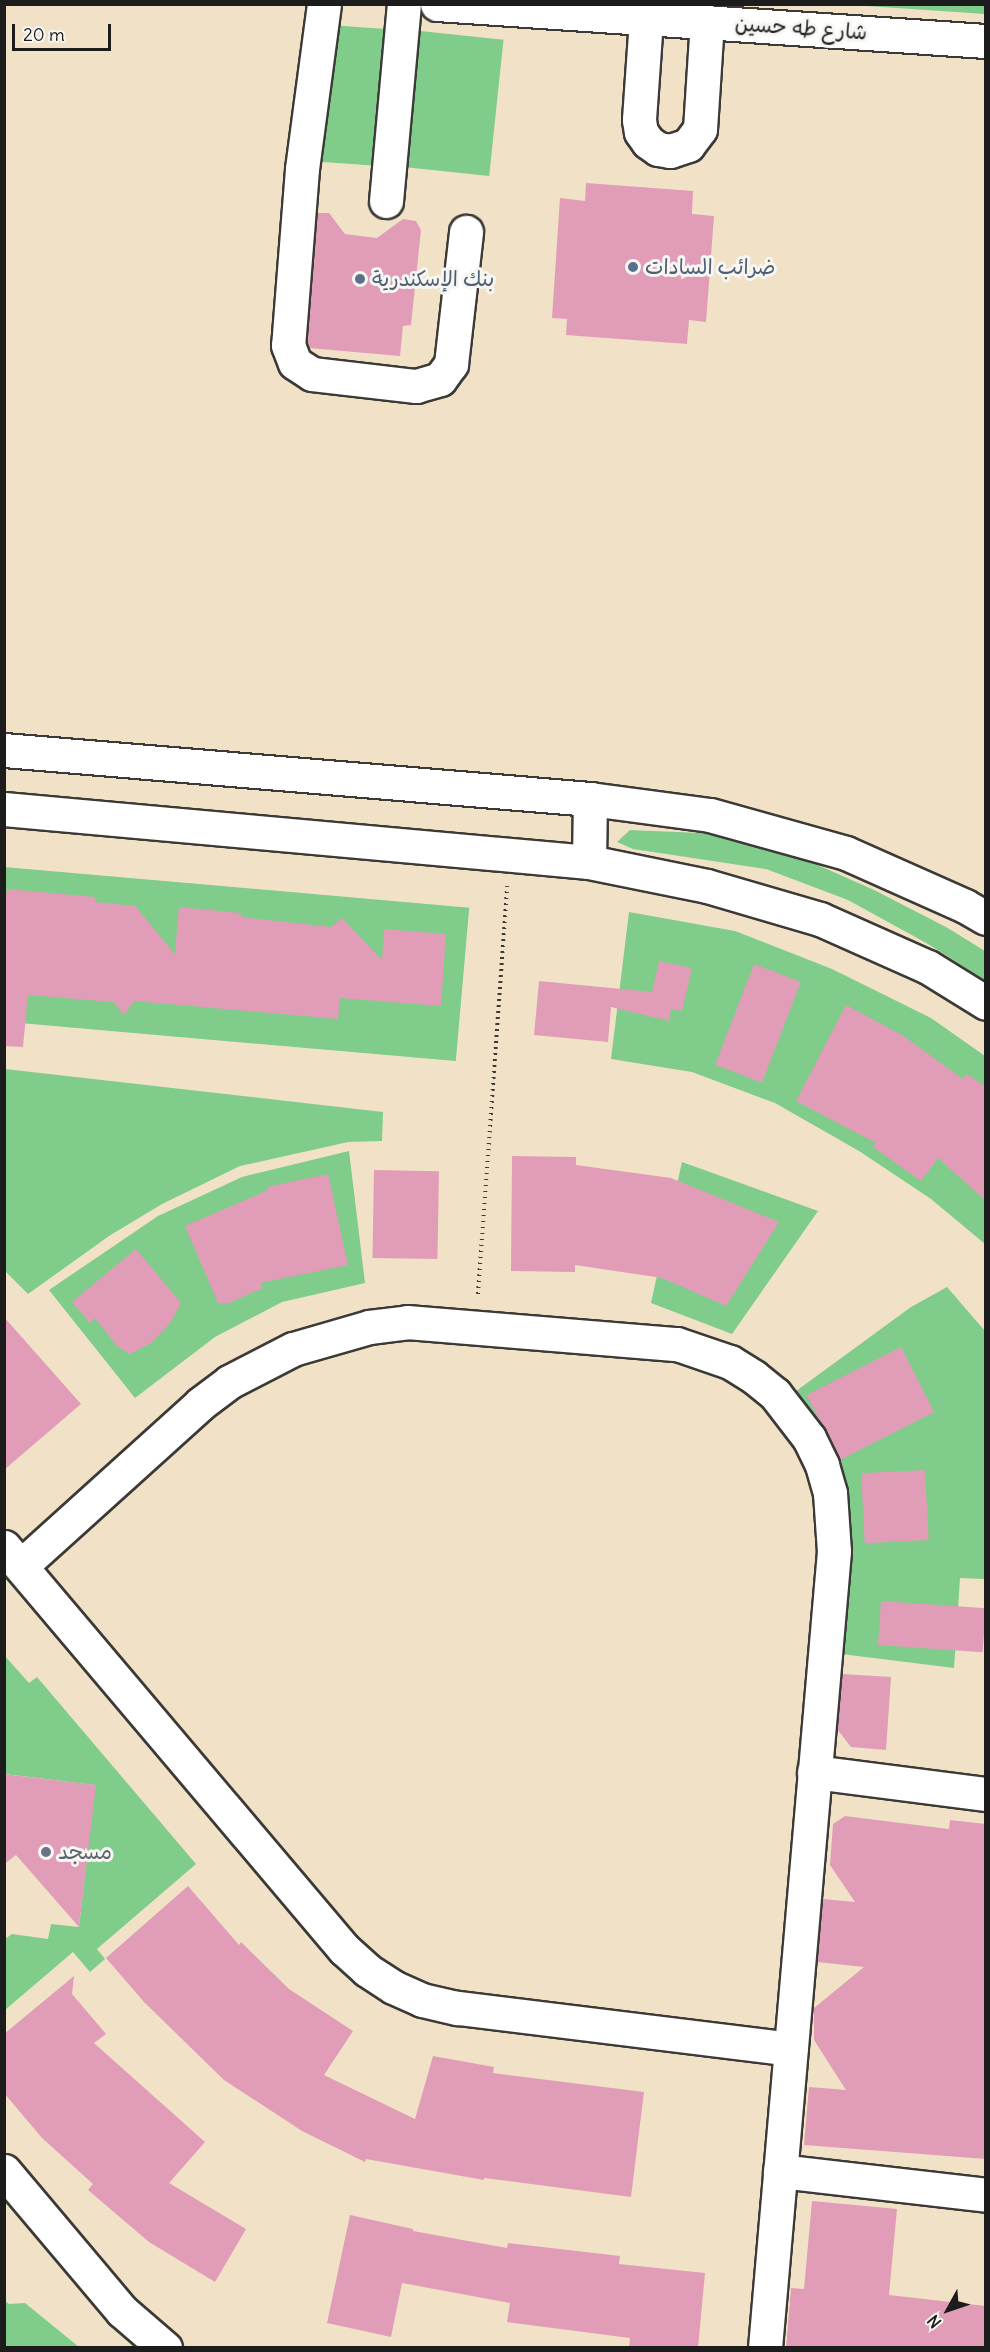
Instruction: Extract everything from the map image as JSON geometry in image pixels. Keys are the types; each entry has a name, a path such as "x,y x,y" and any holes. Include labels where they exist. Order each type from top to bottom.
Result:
{"street":[{"path":"324,4 302,170 288,345 295,363 312,374 416,386 431,384 440,379 451,364 466,232"},
{"path":"386,201 404,4"},
{"name":"شارع طه حسين","path":"437,4 986,41"},
{"path":"646,19 639,120 641,132 648,142 658,149 670,151 688,145 700,129 707,21"},
{"path":"4,750 590,799 710,815 846,853 965,906 986,918"},
{"path":"589,862 590,799"},
{"path":"4,809 510,852 589,862 706,886 819,920 928,968 986,1003"},
{"path":"765,2348 814,1772 834,1522 830,1493 822,1465 809,1438 794,1416 775,1395 754,1377 704,1351 677,1344 408,1322 369,1327 292,1349 260,1364 200,1404 13,1556 344,1948 367,1970 393,1987 422,2000 458,2008 790,2049"},
{"path":"814,1772 986,1794"},
{"path":"4,2171 122,2311 165,2348"},
{"path":"780,2171 986,2195"}],"path":[{"path":"475,1328 510,852"}],"green space":[{"path":"852,5 985,5 985,14"},
{"path":"329,25 390,29 380,166 319,162"},
{"path":"411,30 503,40 489,176 397,166"},
{"path":"630,830 701,833 746,842 811,862 874,890 946,927 985,951 985,980 928,944 848,900 766,869 633,849 617,842"},
{"path":"4,867 469,908 456,1061 4,1022"},
{"path":"629,912 735,931 832,969 931,1018 985,1056 985,1244 931,1199 859,1151 775,1103 692,1072 611,1059"},
{"path":"5,1069 383,1112 382,1141 348,1142 240,1166 162,1204 109,1236 28,1294 5,1271"},
{"path":"349,1151 365,1283 282,1302 215,1337 135,1398 49,1290 158,1216 242,1177"},
{"path":"682,1162 818,1211 732,1334 651,1303"},
{"path":"947,1287 985,1331 985,1579 960,1578 954,1668 833,1653 838,1565 792,1394 911,1307"},
{"path":"4,1655 29,1683 37,1677 196,1864 97,1949 105,1959 90,1972 73,1952 5,2010 5,1939 12,1934 48,1939 51,1924 79,1927 95,1785 5,1774"},
{"path":"4,2300 9,2304 25,2303 79,2347 5,2347"}],"building":[{"name":"ضرائب السادات","path":"586,183 693,191 692,214 714,216 706,322 689,320 687,344 566,335 567,319 552,318 560,198 585,201"},
{"name":"بنك الإسكندرية","path":"317,213 329,213 345,234 377,238 403,219 416,221 421,230 411,325 403,326 400,356 309,348 307,342"},
{"path":"7,889 95,897 95,902 135,906 175,954 179,907 241,913 241,917 331,927 342,918 382,960 384,929 446,934 441,1006 340,998 338,1019 134,1001 124,1015 113,1002 28,995 23,1047 4,1046 4,894 7,894"},
{"path":"659,961 692,968 682,1011 671,1009 669,1021 611,1007 608,1042 534,1035 539,981 652,992"},
{"path":"754,964 801,982 762,1083 715,1065"},
{"path":"846,1005 902,1035 963,1079 967,1074 986,1087 986,1201 938,1158 921,1181 873,1147 876,1143 796,1101"},
{"path":"512,1156 576,1157 576,1165 671,1178 779,1222 726,1306 662,1278 575,1265 575,1272 511,1271"},
{"path":"374,1170 439,1171 437,1259 372,1258"},
{"path":"328,1174 348,1265 260,1283 263,1288 229,1303 218,1303 185,1226 268,1190 267,1187"},
{"path":"136,1249 181,1303 171,1322 151,1343 130,1354 117,1346 95,1318 90,1323 72,1302"},
{"path":"4,1317 81,1404 4,1470"},
{"path":"901,1347 934,1412 840,1460 807,1395"},
{"path":"925,1470 929,1540 865,1543 861,1473"},
{"path":"881,1601 986,1608 983,1652 878,1645"},
{"path":"842,1674 891,1677 886,1750 851,1747 837,1729"},
{"name":"مسجد","path":"4,1774 96,1785 79,1927 16,1855 4,1864"},
{"path":"845,1816 949,1829 950,1820 986,1824 986,2159 804,2145 809,2087 846,2090 814,2040 814,2008 864,1967 817,1962 823,1899 855,1902 830,1865 833,1824"},
{"path":"188,1886 239,1945 241,1942 289,1989 353,2031 324,2075 415,2119 433,2056 494,2067 493,2073 644,2092 631,2197 484,2178 484,2180 366,2159 365,2162 302,2131 224,2080 144,2002 106,1958"},
{"path":"74,1976 72,1994 106,2034 94,2043 205,2142 169,2183 246,2229 215,2282 149,2242 88,2190 93,2184 42,2138 4,2093 4,2034"},
{"path":"812,2201 897,2209 889,2295 986,2306 986,2348 786,2348 791,2288 804,2289"},
{"path":"350,2215 413,2229 413,2231 507,2248 508,2243 620,2256 619,2264 705,2273 698,2348 629,2348 630,2338 507,2322 510,2303 402,2283 391,2337 327,2323"}],"place":[{"name":"ضرائب السادات","path":"633,267"},
{"name":"بنك الإسكندرية","path":"360,279"},
{"name":"مسجد","path":"46,1852"}]}
